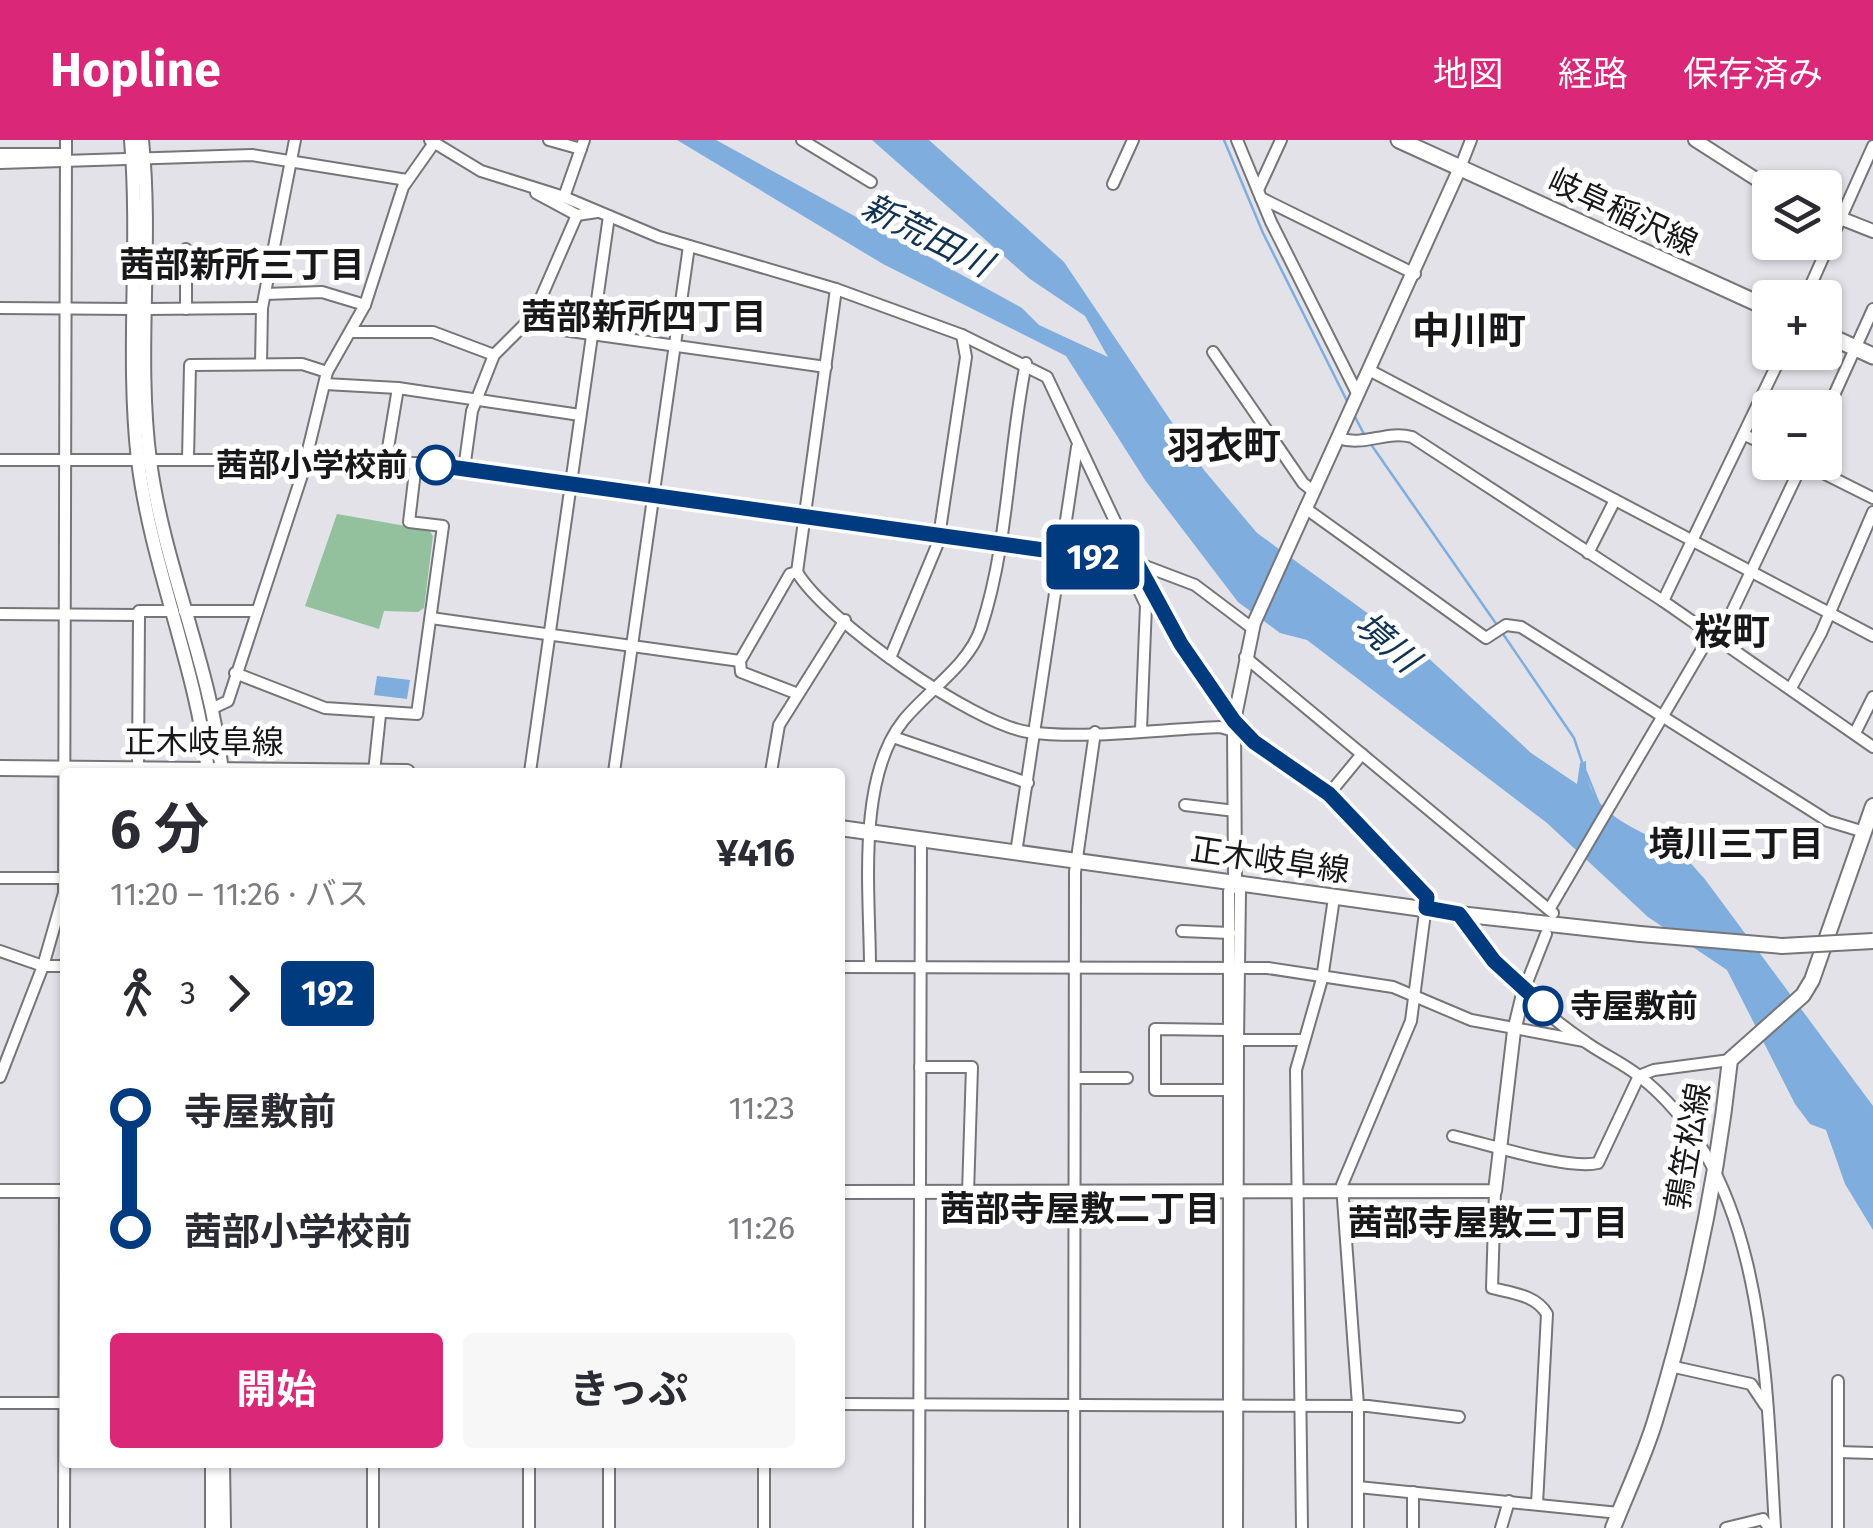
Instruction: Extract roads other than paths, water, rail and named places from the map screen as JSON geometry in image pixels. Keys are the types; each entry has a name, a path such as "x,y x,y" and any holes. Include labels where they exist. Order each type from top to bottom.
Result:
{"main road":[{"name":"岐阜稲沢線","path":"1399,140 1752,301"},
{"path":"1842,342 1873,356"},
{"name":"正木岐阜線","path":"0,768 63,768"},
{"name":"鶉笠松線","path":"1613,1528 1655,1423 1670,1366 1716,1168 1730,1060 1786,1012 1812,980 1861,831 1873,806"},
{"name":"正木岐阜線","path":"845,829 1334,898 1640,934 1782,946 1873,941"}],"street":[{"path":"63,768 66,140"},
{"path":"131,140 138,158"},
{"path":"142,140 138,158 146,518 211,709 215,768"},
{"path":"216,154 220,140"},
{"path":"261,364 262,308 296,140"},
{"path":"549,140 582,145 564,197"},
{"path":"802,140 871,182"},
{"path":"1113,184 1133,140"},
{"path":"1237,140 1356,395"},
{"path":"1259,194 1282,140"},
{"path":"1234,1193 1229,1030 1240,892 1235,884 1234,726 1245,656 1253,626 1286,550 1415,274 1472,140"},
{"path":"1694,140 1752,177"},
{"path":"211,709 228,701 254,611 306,461 326,378 366,305 408,180 439,143 481,171 564,197 688,246 836,289 962,335 1047,376 1131,562 1234,726 1329,794 1427,897 1405,1039 1342,1193 1358,1406 1358,1528"},
{"path":"1842,216 1868,170 1873,146"},
{"path":"0,154 60,154 66,159"},
{"path":"0,163 216,154 291,161 408,180"},
{"path":"528,186 577,215 604,214"},
{"path":"1259,194 1415,274"},
{"path":"531,768 604,214"},
{"path":"464,469 475,402 494,355 533,316 577,215"},
{"path":"1842,218 1873,232"},
{"path":"615,768 688,246"},
{"path":"186,249 186,309"},
{"path":"797,572 836,289"},
{"path":"266,294 322,292 366,305"},
{"path":"0,308 262,308"},
{"path":"1836,390 1873,309"},
{"path":"533,316 563,330 826,367"},
{"path":"352,332 433,332 494,355"},
{"path":"890,658 940,534 966,357 962,335"},
{"path":"1213,352 1303,484 1313,491"},
{"path":"870,968 870,832 876,792 893,737 982,628 1000,543 1026,363"},
{"path":"188,459 190,365 302,364 326,378 580,415"},
{"path":"1369,370 1873,636"},
{"path":"1663,601 1695,543 1775,370"},
{"path":"386,460 398,388"},
{"path":"1745,435 1752,438"},
{"path":"1338,438 1359,444 1412,436 1663,601 1873,747"},
{"path":"1016,853 1078,446"},
{"path":"0,460 416,462 1131,562 1195,584 1253,626"},
{"path":"374,768 383,709 417,714 443,526 409,522 416,462"},
{"path":"1072,466 1092,480"},
{"path":"1719,639 1794,480"},
{"path":"1836,480 1873,498"},
{"path":"1588,553 1615,500"},
{"path":"1305,508 1486,638 1506,625 1520,626 1828,822 1861,831"},
{"path":"1791,688 1830,614 1873,512"},
{"path":"1131,562 1146,605 1142,730"},
{"path":"797,572 845,620 934,689 1034,733 1234,726"},
{"path":"797,572 790,574 778,590 740,661 740,672 798,694"},
{"path":"138,768 139,611 254,611"},
{"path":"178,611 214,768"},
{"path":"0,614 139,615"},
{"path":"430,618 740,661"},
{"path":"773,768 779,725 845,620"},
{"path":"1245,656 1552,911 1620,784 1701,651"},
{"path":"235,673 325,708 380,715"},
{"path":"1855,732 1873,697"},
{"path":"1074,1528 1076,861 1095,732"},
{"path":"893,737 1028,782"},
{"path":"1329,794 1362,754"},
{"path":"1185,805 1235,812"},
{"path":"919,1528 921,839"},
{"path":"0,878 60,878"},
{"path":"1228,1528 1238,1040 1230,891 1235,884"},
{"path":"1302,1528 1301,1193 1296,1070 1322,980 1334,898"},
{"path":"0,1076 60,912"},
{"path":"1459,914 1494,961 1524,990 1584,1041 1639,1076 1679,1117 1716,1168 1763,1345 1772,1528"},
{"path":"1182,931 1230,933"},
{"path":"1538,1504 1548,1314 1542,1304 1527,1297 1492,1288 1498,1146 1514,1032 1524,990 1546,934"},
{"path":"0,951 43,966 60,966"},
{"path":"845,967 1268,968 1322,980 1392,987 1514,1032 1584,1041"},
{"path":"1229,1030 1156,1029 1155,1090 1229,1090"},
{"path":"1238,1040 1304,1040"},
{"path":"1453,1136 1552,1160 1598,1162 1639,1076 1654,1070 1730,1060"},
{"path":"920,1067 972,1067 968,1192"},
{"path":"1075,1078 1126,1078"},
{"path":"0,1191 60,1190"},
{"path":"845,1192 1495,1192"},
{"path":"1670,1366 1751,1384 1769,1412"},
{"path":"1838,1381 1838,1528"},
{"path":"0,1403 60,1403"},
{"path":"845,1404 1358,1406 1459,1417"},
{"path":"1233,1405 1237,1528"},
{"path":"1838,1452 1873,1452"},
{"path":"64,1468 64,1528"},
{"path":"212,1468 212,1528"},
{"path":"224,1468 224,1528"},
{"path":"373,1468 373,1528"},
{"path":"528,1528 529,1468"},
{"path":"609,1468 609,1528"},
{"path":"764,1468 764,1528"},
{"path":"1358,1486 1619,1513"},
{"path":"1413,1492 1413,1528"},
{"path":"1501,1528 1508,1502"},
{"path":"1726,1528 1762,1519 1772,1528"}],"water":[{"name":"境川","path":"677,140 716,140 1022,308 1039,325 1108,357 1085,316 1030,279 872,140 929,140 1064,262 1204,470 1257,533 1424,654 1531,753 1577,784 1580,763 1586,761 1588,779 1603,807 1676,850 1704,878 1873,1106 1873,1230 1845,1184 1826,1130 1810,1124 1795,1104 1727,970 1648,917 1547,823 1307,640 1280,633 1238,602 1145,480 1066,356 883,264"},
{"path":"377,676 410,680 407,699 374,695"}],"waterway":[{"path":"1224,140 1263,233 1347,401"},
{"path":"1355,417 1365,436"},
{"path":"1370,443 1497,625"},
{"path":"1501,631 1574,738 1583,765"},
{"path":"1586,772 1598,802"}],"place":[{"name":"茜部小学校前","path":"436,465"},
{"name":"寺屋敷前","path":"1543,1006"}],"district":[{"name":"茜部新所三丁目","path":"242,265"},
{"name":"茜部新所四丁目","path":"644,317"},
{"name":"中川町","path":"1469,331"},
{"name":"羽衣町","path":"1224,446"},
{"name":"桜町","path":"1732,632"},
{"name":"境川三丁目","path":"1736,844"},
{"name":"茜部寺屋敷二丁目","path":"1080,1209"},
{"name":"茜部寺屋敷三丁目","path":"1488,1223"}],"water label":[{"name":"新荒田川","path":"927,235"}]}
